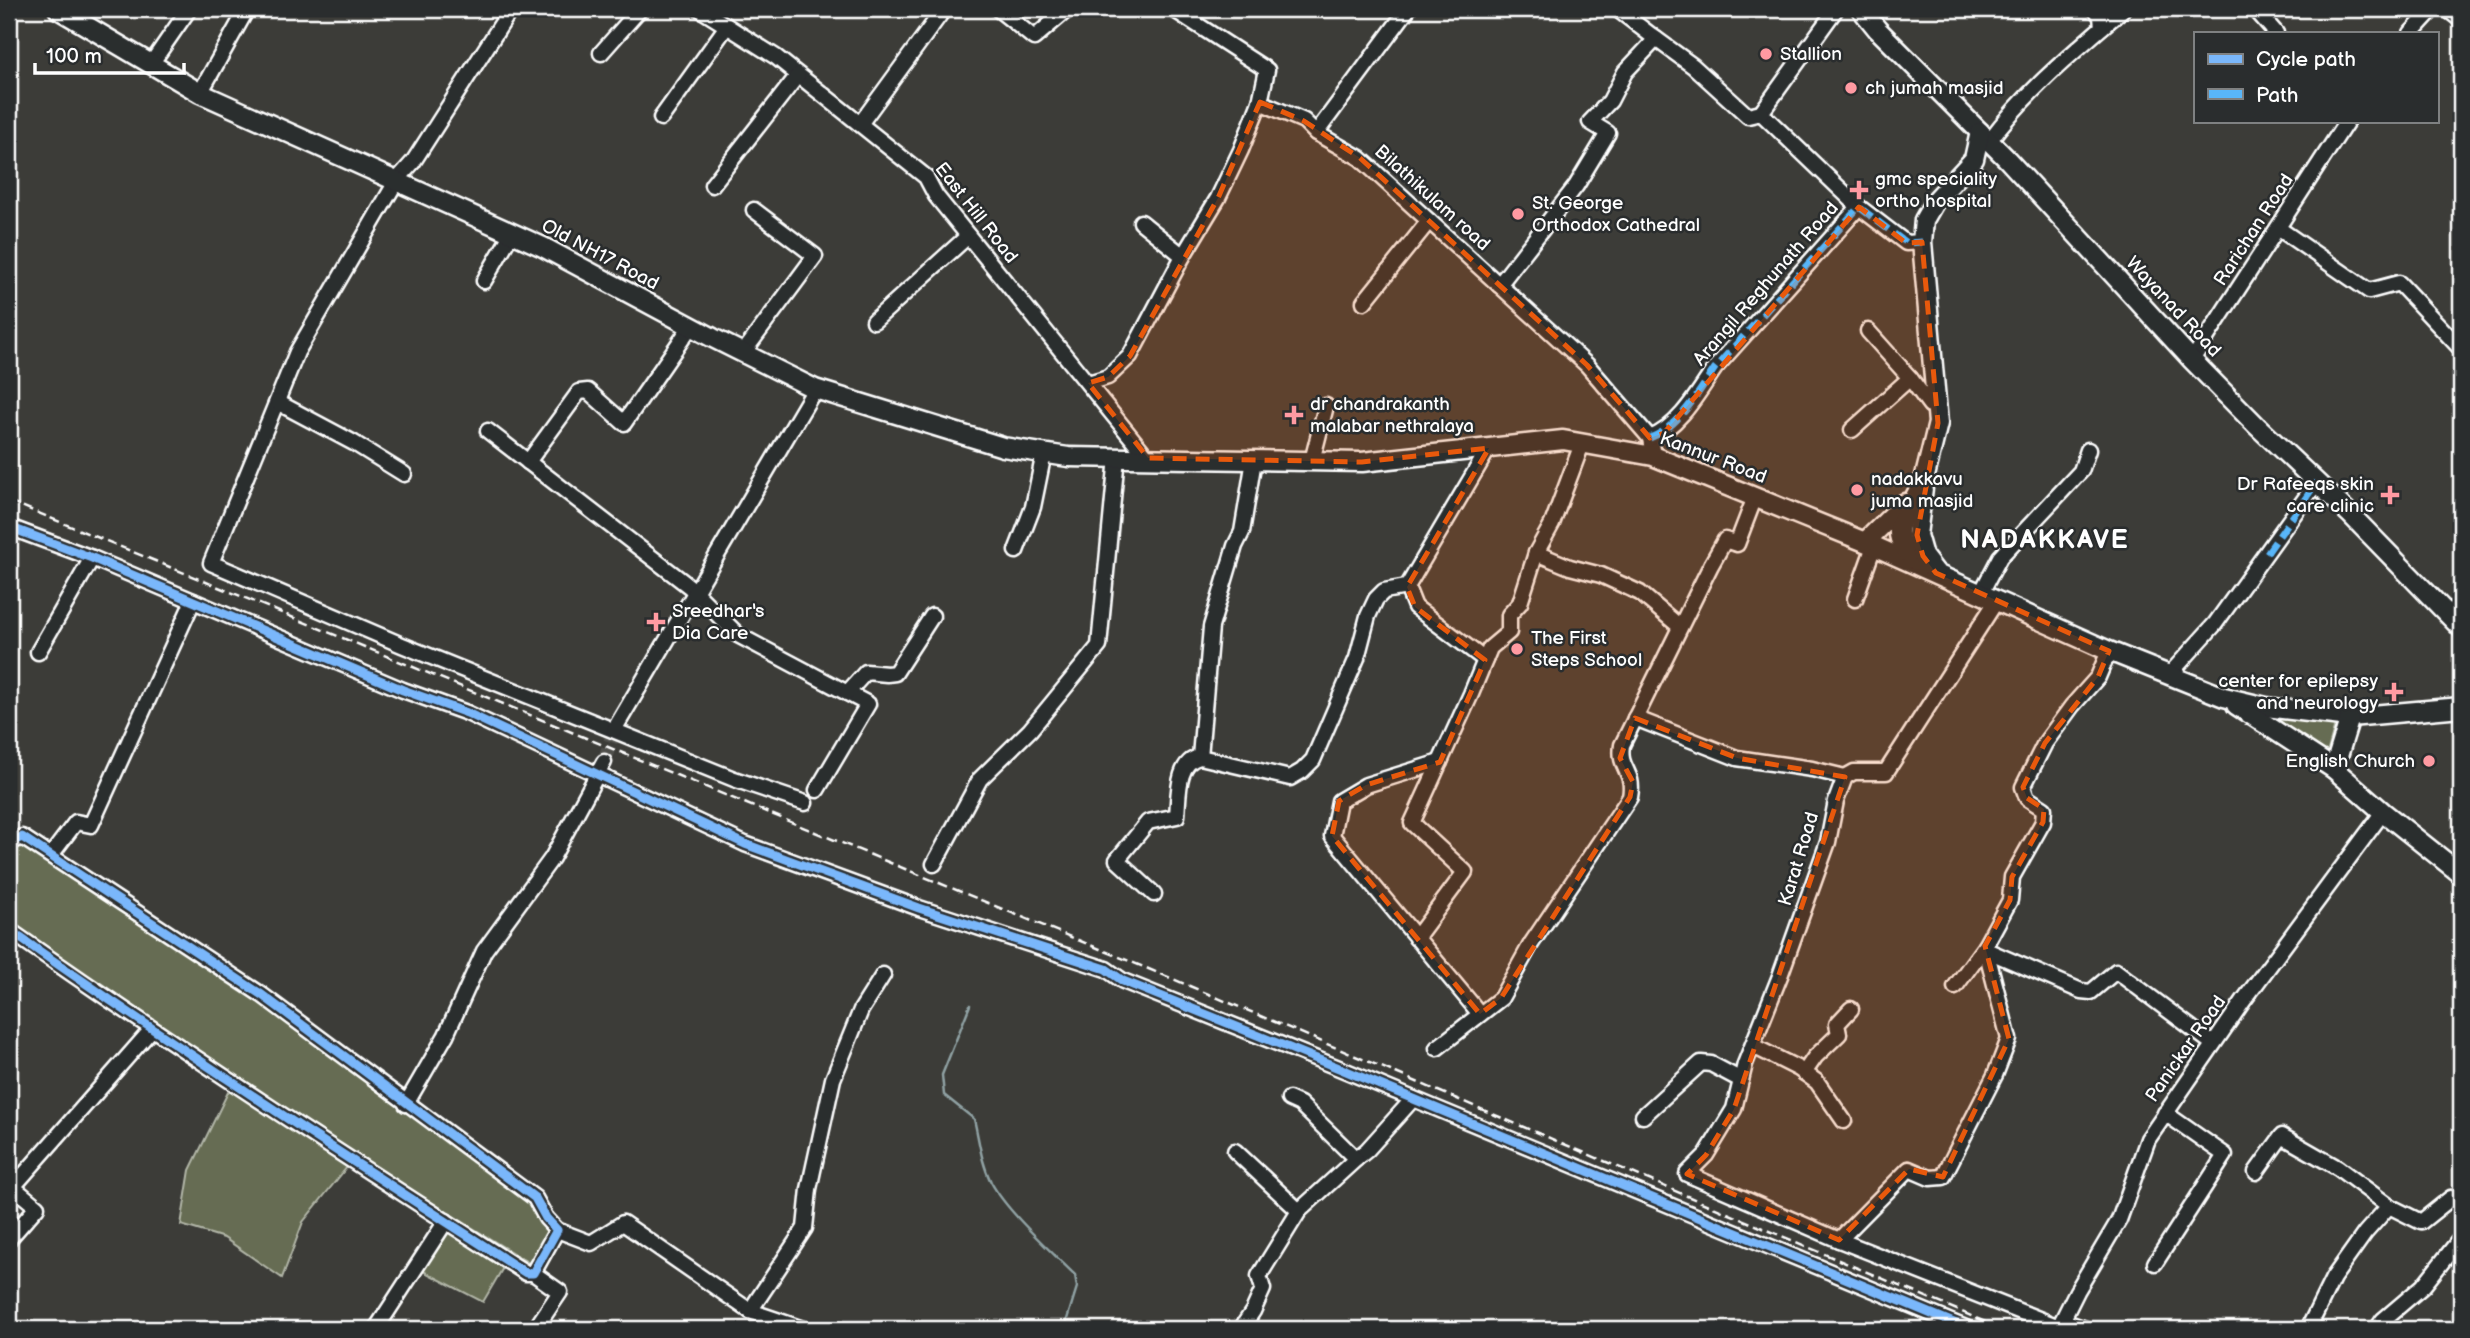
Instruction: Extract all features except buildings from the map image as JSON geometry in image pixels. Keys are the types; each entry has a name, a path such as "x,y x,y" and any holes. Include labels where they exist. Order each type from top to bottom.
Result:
{"main road":[{"name":"Old NH17 Road","path":"58,9 200,93 512,233 815,389 1003,447 1068,457 1148,457"},
{"name":"Wayanad Road","path":"1861,9 1878,30 2006,159 2192,360 2461,628"},
{"path":"1929,570 1902,548 1898,535 1905,514 1924,480 1938,423 1922,242 1924,220 1935,201 1974,159 1984,136"},
{"path":"1974,159 1991,154 2006,159"},
{"name":"Kannur Road","path":"1148,457 1362,462 1563,440 1582,444 1651,447 1755,497 1989,596 2109,651 2224,697"},
{"path":"1869,544 1924,480"},
{"path":"2224,697 2266,708 2350,717 2461,707"},
{"path":"2224,697 2334,769 2461,874"},
{"path":"2334,769 2350,717"}],"street":[{"path":"151,64 189,9"},
{"path":"200,93 247,9"},
{"path":"511,9 413,162 397,180 297,352 211,563 402,645 734,779 805,803"},
{"path":"601,53 640,9"},
{"name":"East Hill Road","path":"700,9 722,18 758,44 926,177 936,196 1148,457"},
{"path":"860,124 944,9"},
{"path":"998,9 1034,38 1068,9"},
{"path":"1088,383 1108,377 1130,356 1183,256 1218,198 1241,150 1259,102 1267,70 1172,9"},
{"path":"1316,133 1408,9"},
{"path":"1617,9 1693,66 1748,116 1761,113 1836,9"},
{"path":"2095,9 2101,16 2102,27"},
{"path":"1984,136 2031,90 2123,9"},
{"path":"2255,9 2275,32"},
{"path":"2412,32 2433,9"},
{"path":"2447,9 2461,20"},
{"path":"661,118 722,18"},
{"path":"1499,285 1576,186 1608,133 1590,122 1610,101 1625,72 1656,39"},
{"path":"712,185 798,75"},
{"name":"Bilathikulam road","path":"1259,102 1304,121 1316,133 1360,158 1587,365 1651,447"},
{"path":"1761,113 1859,207"},
{"name":"Rarichan Road","path":"2192,360 2346,122"},
{"name":"Arangil Reghunath Road","path":"1651,447 1715,368 1859,207 1906,243 1922,242"},
{"path":"743,353 815,256 754,210"},
{"path":"1364,302 1429,221"},
{"path":"1141,222 1183,256"},
{"path":"2278,228 2369,291 2399,283 2461,349"},
{"path":"484,281 512,233"},
{"path":"874,321 968,236"},
{"path":"528,462 579,392 588,391 624,423 691,326"},
{"path":"1868,331 1910,378 1926,402 1930,405 1936,404"},
{"path":"1852,430 1910,378"},
{"path":"614,730 815,389"},
{"path":"277,402 354,443 404,474"},
{"path":"1312,461 1326,406"},
{"path":"488,431 695,592 738,635 868,704 817,790"},
{"path":"1416,937 1465,872 1412,823 1490,648 1508,632 1509,615 1520,603 1536,553 1552,524 1582,444"},
{"path":"1407,587 1489,448"},
{"path":"1635,718 1737,758 1812,769 1845,777 1854,772 1886,772 1989,596 2000,557 2081,471 2088,450"},
{"path":"1016,551 1033,507 1044,453"},
{"path":"934,864 980,779 1030,730 1099,646 1117,457"},
{"path":"1200,757 1211,626 1242,532 1254,460"},
{"path":"2169,675 2216,624 2317,482"},
{"path":"1437,1048 1501,998 1531,944 1630,797 1633,782 1620,758 1622,745 1679,626 1725,540 1737,544 1755,497"},
{"path":"9,527 92,558 403,691 467,713 600,768 745,844 919,908 1106,969 1123,981 1968,1329"},
{"path":"1855,600 1869,544"},
{"path":"1536,553 1570,567 1601,575 1640,593 1679,626"},
{"path":"38,652 92,558"},
{"path":"1407,587 1415,607 1485,660"},
{"path":"1154,894 1117,860 1148,822 1177,816 1182,774 1186,765 1200,757 1290,778 1302,771 1313,760 1357,658 1368,616 1376,599 1384,590 1407,587"},
{"path":"51,855 76,822 91,825 192,601"},
{"path":"847,693 866,672 895,673 932,616"},
{"path":"1955,987 1986,948 2010,901 2012,877 2043,822 2044,809 2027,798 2024,787 2045,743 2072,706 2098,677 2109,651"},
{"path":"1440,762 1366,785 1339,801 1332,836 1480,1014"},
{"path":"407,1104 446,1035 484,951 552,858 600,768"},
{"name":"Karat Road","path":"1839,1240 1688,1174 1706,1155 1734,1109 1741,1080 1828,842 1836,801 1845,777"},
{"name":"Panickar Road","path":"2060,1326 2119,1220 2148,1139 2213,1044 2383,812"},
{"path":"9,843 22,838 51,855 262,995 536,1198 546,1218 556,1230 591,1243 623,1223 750,1311 803,1329"},
{"path":"9,930 152,1029 526,1273 533,1273 560,1292 535,1329"},
{"path":"1986,948 2091,992 2116,971 2213,1044"},
{"path":"1986,948 2009,1039 1996,1075 1943,1177 1930,1178 1909,1169 1839,1240 2060,1326 2086,1329"},
{"path":"750,1311 805,1228 809,1189 833,1079 861,1010 883,975"},
{"path":"1804,1073 1815,1057 1839,1034 1837,1024 1851,1009"},
{"path":"9,1239 37,1207 13,1187 152,1029"},
{"path":"1753,1046 1816,1082 1843,1121"},
{"path":"1643,1116 1701,1063 1710,1064 1741,1080"},
{"path":"1289,1099 1300,1104 1356,1159"},
{"path":"1241,1329 1263,1289 1259,1276 1299,1211 1367,1150 1413,1099"},
{"path":"2155,1263 2225,1155 2165,1112"},
{"path":"2256,1172 2281,1136 2339,1168 2389,1206 2421,1222 2451,1198 2461,1203"},
{"path":"1235,1151 1299,1211"},
{"path":"2308,1329 2333,1278 2365,1233 2389,1206"},
{"path":"376,1329 446,1221"},
{"path":"533,1273 556,1230"},
{"path":"2377,1329 2383,1320 2423,1286 2461,1238"}],"highlighted area":[{"path":"1260,102 1304,121 1360,158 1587,365 1650,438 1664,433 1859,207 1906,243 1922,242 1938,423 1917,535 1923,556 1936,573 2109,651 2098,677 2045,743 2023,787 2027,798 2044,809 2043,822 2012,877 2010,900 1985,946 2009,1039 1943,1177 1909,1169 1839,1240 1687,1174 1706,1155 1734,1109 1845,777 1737,758 1635,718 1620,758 1633,782 1630,797 1501,998 1480,1014 1332,836 1339,801 1366,785 1440,762 1485,660 1415,607 1407,587 1489,448 1362,462 1148,458 1088,383 1108,377 1130,356 1218,198"}],"green space":[{"path":"2275,718 2335,725 2327,754"},
{"path":"23,845 258,999 530,1201 549,1231 529,1263 338,1144 9,926 9,848"},
{"path":"231,1086 347,1167 303,1222 282,1278 224,1238 181,1225 190,1170"},
{"path":"446,1228 504,1266 483,1302 423,1271"}],"waterway":[{"path":"970,1005 942,1075 944,1095 974,1119 985,1167 998,1194 1075,1275 1077,1287 1064,1329"},
{"path":"9,1306 21,1329"}],"tunnel":[{"path":"604,762 614,730"}],"railway":[{"path":"9,501 1173,979 2002,1329"}],"marked path":[{"path":"1650,438 1679,418 1715,368 1859,207 1906,243 1922,242"},
{"path":"2267,553 2317,482"}],"cycle path":[{"path":"9,527 92,558 403,690 467,713 745,844 919,908 1106,969 1123,981 1968,1329"},
{"path":"9,843 22,837 262,995 535,1198 546,1218 557,1230 533,1273 526,1273 331,1147 9,930"}],"place":[{"name":"Stallion","path":"1766,54"},
{"name":"ch jumah masjid","path":"1851,88"},
{"name":"gmc speciality ortho hospital","path":"1859,190"},
{"name":"St. George Orthodox Cathedral","path":"1518,214"},
{"name":"dr chandrakanth malabar nethralaya","path":"1294,415"},
{"name":"nadakkavu juma masjid","path":"1857,490"},
{"name":"Dr Rafeeqs skin care clinic","path":"2390,495"},
{"name":"Sreedhar's Dia Care","path":"656,622"},
{"name":"The First Steps School","path":"1517,649"},
{"name":"center for epilepsy and neurology","path":"2394,692"},
{"name":"English Church","path":"2429,761"}],"district":[{"name":"NADAKKAVE","path":"2045,540"}]}
